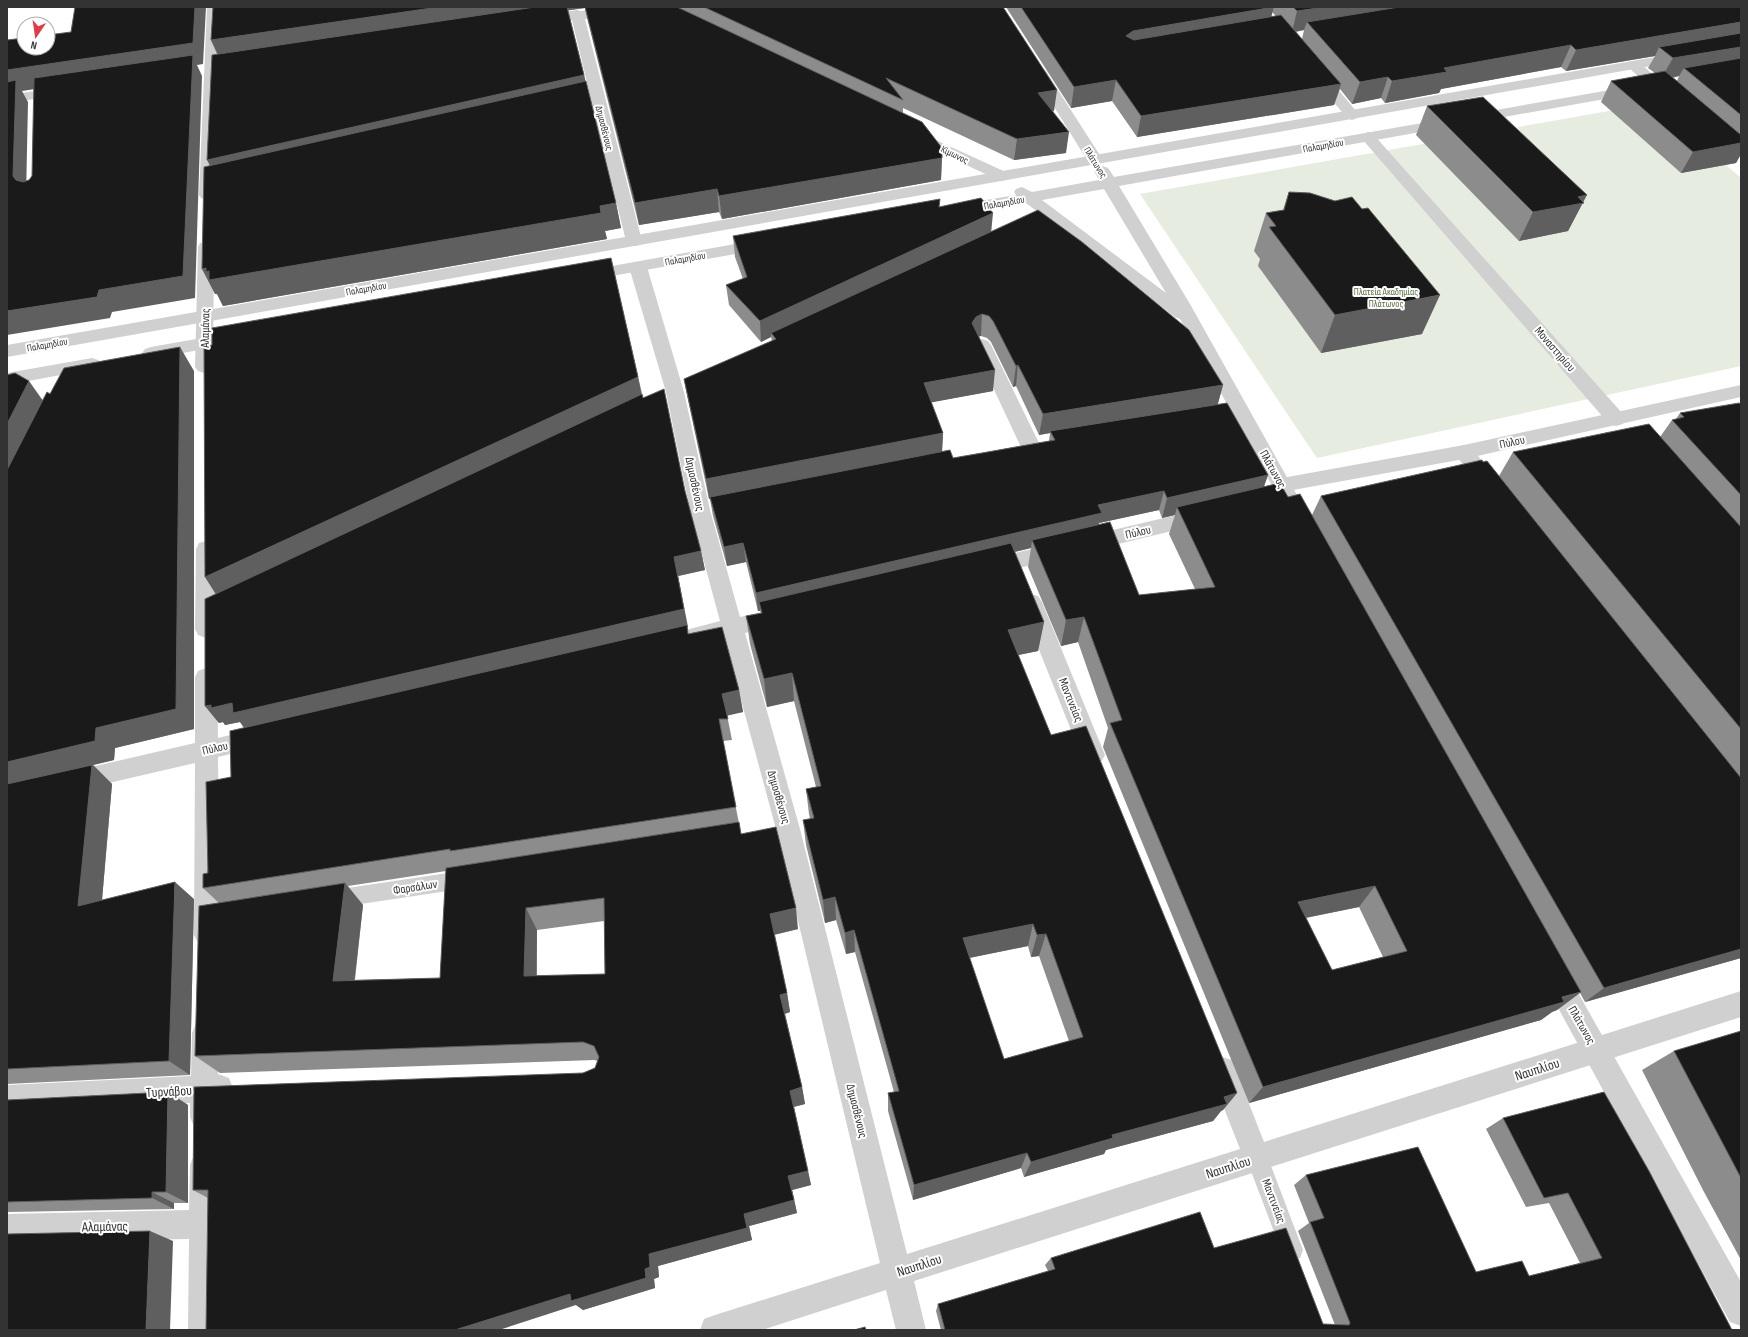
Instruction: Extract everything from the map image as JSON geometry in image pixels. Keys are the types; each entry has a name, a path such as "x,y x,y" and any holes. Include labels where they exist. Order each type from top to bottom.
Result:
{"street":[{"name":"Αλαμάνας","path":"204,383 206,222 215,187 211,69 214,7"},
{"path":"530,21 577,14 647,7 662,14"},
{"name":"Δημοσθένους","path":"577,14 634,241"},
{"name":"Παλαμηδίου","path":"7,351 1741,46"},
{"name":"Πλάτωνος","path":"1031,60 1095,160 1190,320 1233,412 1285,491 1312,539"},
{"path":"1308,63 1352,115"},
{"path":"1634,65 1681,106"},
{"name":"Παλαμηδίου","path":"944,212 1672,83"},
{"path":"7,99 77,89"},
{"path":"37,110 38,95"},
{"path":"544,110 597,98"},
{"name":"Κίμωνος","path":"904,130 1002,176"},
{"name":"Μοναστηρίου","path":"1368,137 1632,436"},
{"name":"Πλάτωνος","path":"1002,176 1029,197 1044,218 1190,320"},
{"name":"Παλαμηδίου","path":"568,279 779,242"},
{"name":"Δημοσθένους","path":"638,267 708,508 732,628 781,830 912,1330"},
{"path":"137,356 258,334"},
{"path":"981,343 1030,445"},
{"path":"7,379 106,361"},
{"path":"67,385 76,367"},
{"name":"Πύλου","path":"1266,502 1285,491 1741,391"},
{"path":"1464,452 1504,502"},
{"name":"Πύλου","path":"969,572 1220,513"},
{"path":"205,525 206,750 215,918 207,958"},
{"name":"Μαντινείας","path":"1014,561 1101,775"},
{"path":"206,612 228,602"},
{"path":"678,640 793,613"},
{"name":"Πύλου","path":"53,786 276,734"},
{"name":"Πλάτωνος","path":"1544,957 1741,1311"},
{"name":"Ναυπλίου","path":"715,1330 1741,1004"},
{"path":"203,1330 204,1089 206,1012"},
{"name":"Μαντινείας","path":"1212,1048 1257,1158"},
{"name":"Τυρνάβου","path":"7,1099 244,1088"},
{"name":"Αλαμάνας","path":"7,1228 203,1224"}],"lane":[{"name":"Φαρσάλων","path":"318,902 482,876"},
{"name":"Μαντινείας","path":"1257,1158 1299,1266"}],"green space":[{"name":"Πλατεία Ακαδημίας Πλάτωνος","path":"1654,103 1741,178 1741,366 1317,458 1140,194"}],"building":[{"path":"75,7 195,7 193,43 7,70 7,40 16,39 16,56 56,56 56,34 71,32"},
{"path":"213,7 439,7 211,40"},
{"path":"535,7 567,7 584,75 207,160 212,55"},
{"path":"585,7 677,7 922,122 942,148 942,158 719,196 717,189 635,203"},
{"path":"704,7 1003,7 1057,90 1038,93 1069,132 1017,139 886,78 903,100"},
{"path":"1021,7 1274,7 1133,31 1126,36 1134,40 1281,15 1341,84 1141,116 1116,80 1074,87"},
{"path":"1293,7 1325,7 1297,11"},
{"path":"1399,7 1741,7 1741,22 1576,50 1571,45 1444,68 1447,72 1392,81 1388,77 1360,82 1307,22"},
{"path":"1741,33 1741,47 1673,58 1659,47"},
{"path":"193,55 183,276 99,290 97,297 7,311 7,82 16,80 13,176 16,180 23,182 29,180 32,176 34,78"},
{"path":"1741,58 1741,115 1684,68"},
{"path":"1665,71 1741,135 1741,143 1693,152 1611,81"},
{"path":"586,81 616,203 600,206 601,213 209,280 209,271 206,272 206,268 202,269 204,167"},
{"path":"1483,97 1587,195 1578,197 1584,203 1533,212 1427,106"},
{"path":"1289,192 1310,193 1335,201 1352,197 1362,209 1368,208 1440,295 1335,315 1269,227 1276,226 1266,213 1284,210"},
{"path":"981,198 993,213 760,321 726,285 747,277 733,236 940,199 939,207"},
{"path":"1038,210 1082,242 1189,330 1223,385 1043,414 993,321 989,316 982,314 976,317 972,323 995,370 924,383 943,433 706,479 684,379 776,339 771,333"},
{"path":"611,258 638,377 205,577 204,347 212,345 212,328"},
{"path":"180,347 176,709 96,728 95,741 7,762 7,470 47,392 50,394 64,368"},
{"path":"15,373 29,381 7,424 7,375"},
{"path":"664,389 685,491 701,551 674,557 684,609 233,713 232,703 211,708 211,705 205,706 205,599 642,394 643,398"},
{"path":"1227,403 1268,475 1167,498 1164,491 1098,505 1102,513 756,593 743,543 724,547 710,497 950,450 953,458 1055,440 1050,431"},
{"path":"1739,403 1741,404 1741,495 1672,420 1684,417 1680,413"},
{"path":"1649,424 1741,527 1741,729 1513,452"},
{"path":"1482,460 1483,462 1487,461 1741,778 1741,949 1604,988 1321,496"},
{"path":"1280,483 1288,497 1300,494 1581,992 1562,997 1564,1002 1263,1087 1110,723 1122,720 1084,617 1066,620 1032,540 1110,522 1139,595 1215,587 1177,507","holes":["1375,886 1407,951 1332,970 1298,902"]},
{"path":"1011,543 1044,622 1008,630 1051,735 1086,726 1237,1093 1224,1097 1227,1104 1112,1135 1113,1138 1031,1162 1027,1153 914,1185 888,1093 899,1091 854,930 845,933 835,897 823,900 803,820 814,818 806,789 821,786 792,673 764,679 746,616 762,613 759,602","holes":["1033,924 1037,935 1046,934 1083,1037 1004,1059 963,938"]},
{"path":"687,625 688,634 722,627 739,690 722,694 728,719 719,719 736,807 450,851 450,849 203,888 203,874 208,873 206,782 231,777 230,731"},
{"path":"92,765 78,906 175,882 169,1061 7,1069 7,784"},
{"path":"739,822 741,834 776,827 796,908 770,914 787,993 780,995 802,1087 790,1091 808,1171 788,1176 794,1200 744,1214 747,1228 649,1254 650,1267 645,1269 646,1278 571,1301 570,1294 455,1330 206,1330 208,1190 193,1190 194,1087 583,1073 595,1068 599,1057 594,1046 583,1042 195,1056 199,906 345,883 333,981 440,978 446,868","holes":["604,898 605,974 524,976 526,908"]},
{"path":"1741,1031 1741,1178 1674,1051"},
{"path":"168,1092 166,1192 152,1192 152,1198 7,1202 7,1100"},
{"path":"1604,1092 1649,1171 1732,1330 945,1330 938,1304 1055,1269 1051,1258 1200,1212 1214,1248 1286,1228 1323,1324 1349,1325 1350,1323 1310,1222 1324,1218 1306,1175 1418,1147 1476,1272 1522,1261 1529,1276 1602,1258 1568,1193 1544,1198 1503,1118"},
{"path":"150,1231 146,1330 7,1330 7,1234"},
{"path":"865,1327 866,1330 854,1330"}]}
